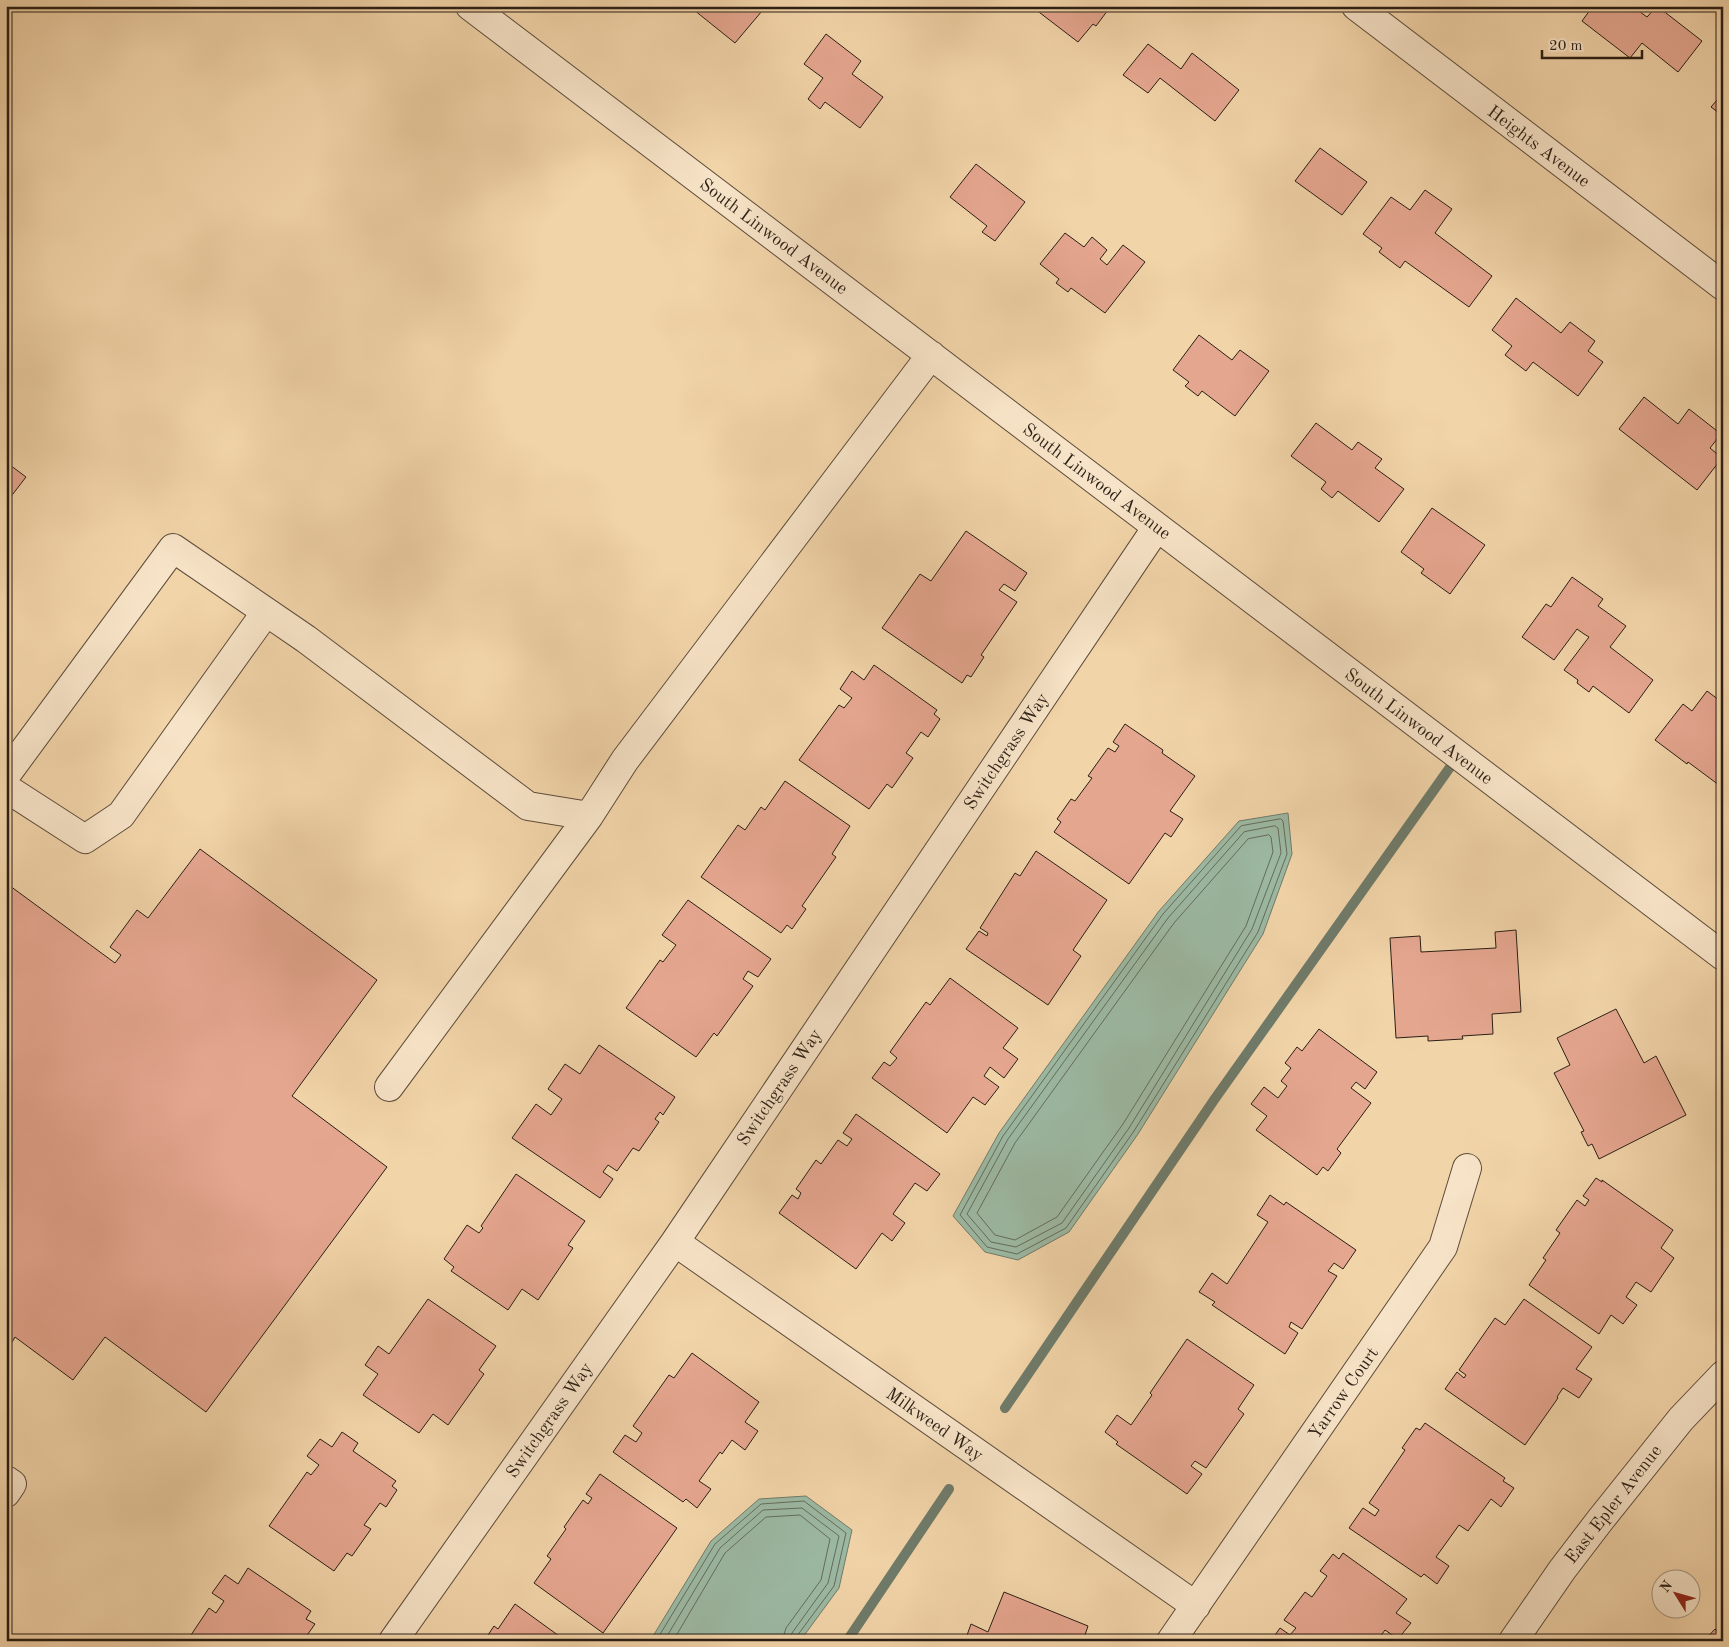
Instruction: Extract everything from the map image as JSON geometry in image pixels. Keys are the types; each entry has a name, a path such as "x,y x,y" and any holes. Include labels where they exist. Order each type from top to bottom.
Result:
{"street":[{"name":"Heights Avenue","path":"1356,6 1723,286"},
{"name":"South Linwood Avenue","path":"483,9 931,355 1723,956"},
{"path":"389,1087 589,816 626,760 931,355"},
{"name":"Switchgrass Way","path":"393,1641 675,1242 1157,527"},
{"path":"6,775 173,548 306,639 528,806 589,816"},
{"path":"6,788 85,839 121,815 266,612"},
{"name":"Yarrow Court","path":"1172,1641 1443,1247 1467,1168"},
{"name":"Milkweed Way","path":"675,1242 1196,1606"},
{"name":"East Epler Avenue","path":"1514,1641 1562,1570 1601,1519 1680,1419 1723,1375"},
{"path":"6,1480 12,1484 6,1493"}],"water":[{"path":"1288,813 1292,854 1263,934 1138,1134 1069,1232 1018,1260 985,1252 953,1216 999,1133 1159,911 1239,821"},
{"path":"806,1496 852,1530 839,1588 800,1641 650,1641 711,1541 759,1499"}],"building":[{"path":"689,6 756,6 762,11 735,43"},
{"path":"1031,6 1111,6 1096,26 1093,24 1078,42"},
{"path":"1593,6 1632,6 1647,17 1657,6 1702,41 1678,72 1642,43 1630,58 1582,21"},
{"path":"826,34 861,61 852,74 883,97 860,128 825,102 820,109 808,99 823,78 804,64"},
{"path":"1148,44 1181,69 1192,53 1239,90 1215,121 1160,78 1148,93 1123,75"},
{"path":"1723,93 1723,116 1711,107"},
{"path":"1320,148 1367,182 1342,215 1295,181"},
{"path":"976,164 1025,202 995,241 982,232 987,226 950,197"},
{"path":"1425,190 1452,209 1435,233 1492,276 1469,307 1405,261 1400,268 1379,252 1382,248 1363,234 1391,197 1410,210"},
{"path":"1065,233 1084,247 1092,237 1107,250 1100,259 1107,265 1123,245 1145,262 1105,313 1071,288 1068,292 1056,283 1059,279 1040,264"},
{"path":"1516,298 1561,333 1570,322 1595,341 1588,351 1603,362 1578,396 1533,362 1526,371 1505,355 1512,346 1492,330"},
{"path":"1199,335 1232,360 1240,350 1269,371 1235,416 1202,391 1198,396 1185,386 1189,382 1173,370"},
{"path":"1644,397 1678,424 1689,409 1721,434 1710,448 1722,458 1697,490 1619,429"},
{"path":"1316,423 1352,450 1358,442 1382,459 1375,468 1404,489 1379,522 1338,491 1332,498 1321,489 1326,482 1291,456"},
{"path":"6,462 26,477 6,503"},
{"path":"1432,508 1485,545 1450,594 1421,573 1424,569 1401,552"},
{"path":"966,531 1027,573 1015,591 1004,584 999,590 1017,602 981,655 984,657 971,677 967,675 962,683 882,628 920,574 931,581"},
{"path":"1572,577 1603,599 1598,606 1626,626 1610,647 1653,680 1629,713 1593,686 1589,692 1577,683 1578,680 1564,670 1589,637 1577,629 1554,660 1522,637 1546,604 1551,607"},
{"path":"874,665 937,710 934,714 940,719 928,737 921,732 906,753 913,758 892,788 887,784 869,809 799,760 839,705 844,708 852,698 840,689 852,671 864,680"},
{"path":"1707,691 1723,703 1723,788 1655,740 1683,704 1692,711"},
{"path":"1125,724 1163,750 1162,753 1195,776 1170,811 1183,819 1171,837 1165,833 1129,884 1054,832 1061,822 1057,819 1071,799 1075,801 1092,778 1088,776 1108,748 1115,752 1119,746 1113,742"},
{"path":"785,781 850,826 832,854 836,857 802,906 806,909 792,929 787,925 781,933 701,877 738,825 745,830 761,807 765,810"},
{"path":"200,849 377,980 292,1096 387,1167 206,1412 105,1337 73,1380 15,1337 11,1344 6,1340 6,883 115,963 121,955 110,947 137,910 148,918"},
{"path":"1036,851 1107,900 1073,950 1081,956 1048,1005 966,949 979,931 987,936 988,933 980,928 1015,873 1020,876"},
{"path":"688,900 771,959 758,977 748,971 743,979 753,986 717,1036 714,1033 696,1057 626,1008 660,960 663,962 676,945 662,935"},
{"path":"1516,930 1521,1012 1492,1014 1493,1034 1462,1036 1463,1039 1428,1041 1428,1036 1396,1038 1390,938 1420,936 1421,952 1496,948 1495,932"},
{"path":"950,978 1018,1028 1003,1048 1018,1059 1004,1078 990,1067 984,1076 999,1087 985,1105 973,1097 947,1133 872,1078 884,1062 890,1066 897,1058 890,1052 926,1002 930,1005"},
{"path":"1616,1009 1644,1063 1656,1056 1686,1115 1599,1159 1592,1144 1588,1146 1581,1132 1584,1131 1554,1073 1570,1065 1557,1038"},
{"path":"1319,1029 1377,1072 1365,1089 1356,1082 1351,1088 1371,1103 1337,1149 1341,1153 1328,1171 1323,1167 1317,1175 1256,1130 1267,1116 1251,1104 1264,1087 1278,1098 1287,1086 1281,1081 1291,1068 1285,1063 1297,1047 1302,1051"},
{"path":"599,1045 675,1097 663,1115 660,1112 655,1119 659,1122 639,1151 633,1148 617,1171 608,1165 603,1172 613,1179 600,1198 512,1138 536,1104 551,1115 562,1099 548,1089 565,1064 580,1074"},
{"path":"856,1114 940,1174 927,1191 915,1183 893,1214 905,1223 892,1241 882,1233 856,1269 779,1213 792,1195 798,1199 801,1193 796,1189 816,1160 821,1164 838,1140 847,1146 852,1139 843,1133"},
{"path":"516,1174 585,1221 568,1245 573,1248 538,1300 522,1289 508,1310 451,1271 454,1267 444,1259 467,1225 479,1233 483,1228 481,1226"},
{"path":"1596,1178 1602,1182 1602,1180 1673,1230 1661,1248 1674,1258 1651,1292 1636,1282 1626,1297 1637,1305 1623,1324 1611,1315 1599,1334 1529,1285 1546,1260 1543,1258 1560,1233 1556,1230 1577,1200 1585,1206 1589,1200 1583,1196"},
{"path":"1270,1195 1284,1205 1286,1202 1356,1250 1343,1269 1334,1263 1328,1271 1337,1276 1302,1329 1291,1322 1289,1327 1298,1333 1285,1354 1212,1305 1215,1302 1199,1292 1212,1273 1227,1284 1268,1222 1257,1215"},
{"path":"428,1299 496,1346 479,1370 484,1374 448,1425 433,1414 419,1433 363,1395 378,1374 365,1365 378,1346 389,1354"},
{"path":"1524,1299 1592,1347 1576,1369 1592,1379 1579,1398 1563,1388 1525,1445 1445,1389 1457,1372 1464,1378 1466,1375 1459,1370 1495,1318 1505,1325"},
{"path":"1187,1339 1254,1385 1238,1409 1244,1414 1206,1468 1195,1461 1191,1466 1202,1474 1187,1494 1116,1444 1118,1442 1105,1432 1117,1415 1131,1425 1152,1395 1150,1393"},
{"path":"692,1353 759,1402 745,1422 758,1431 745,1450 732,1440 722,1454 720,1452 699,1481 711,1489 697,1508 686,1499 683,1502 613,1452 625,1435 636,1442 642,1433 633,1426 669,1375 674,1378"},
{"path":"1425,1423 1505,1478 1503,1481 1514,1488 1501,1507 1491,1499 1468,1531 1459,1525 1436,1557 1449,1566 1437,1584 1424,1574 1421,1577 1349,1528 1363,1508 1375,1516 1379,1510 1369,1503 1405,1450 1402,1448 1416,1428 1420,1430"},
{"path":"342,1432 358,1443 353,1451 396,1481 392,1486 397,1490 386,1507 380,1503 364,1525 371,1529 352,1556 347,1553 334,1571 269,1526 307,1472 311,1475 319,1465 307,1456 320,1439 332,1447"},
{"path":"600,1474 677,1528 603,1633 534,1583 551,1559 547,1556 566,1529 564,1527 583,1500 588,1504 592,1498 586,1494"},
{"path":"1343,1553 1407,1599 1396,1613 1411,1623 1398,1639 1385,1630 1377,1641 1271,1641 1280,1628 1290,1635 1296,1628 1284,1620 1305,1592 1312,1597 1327,1576 1320,1571 1333,1554 1339,1559"},
{"path":"248,1568 311,1611 306,1619 315,1624 303,1641 295,1637 293,1641 187,1641 209,1608 216,1613 224,1601 212,1593 225,1575 238,1584"},
{"path":"1004,1592 1088,1626 1083,1641 965,1641 971,1624 988,1632"},
{"path":"515,1604 566,1641 484,1641 494,1626 498,1629"},
{"path":"1715,1629 1723,1636 1723,1641 1704,1641"}],"waterway":[{"path":"1005,1408 1214,1100 1458,756"},
{"path":"847,1641 949,1489"}]}
